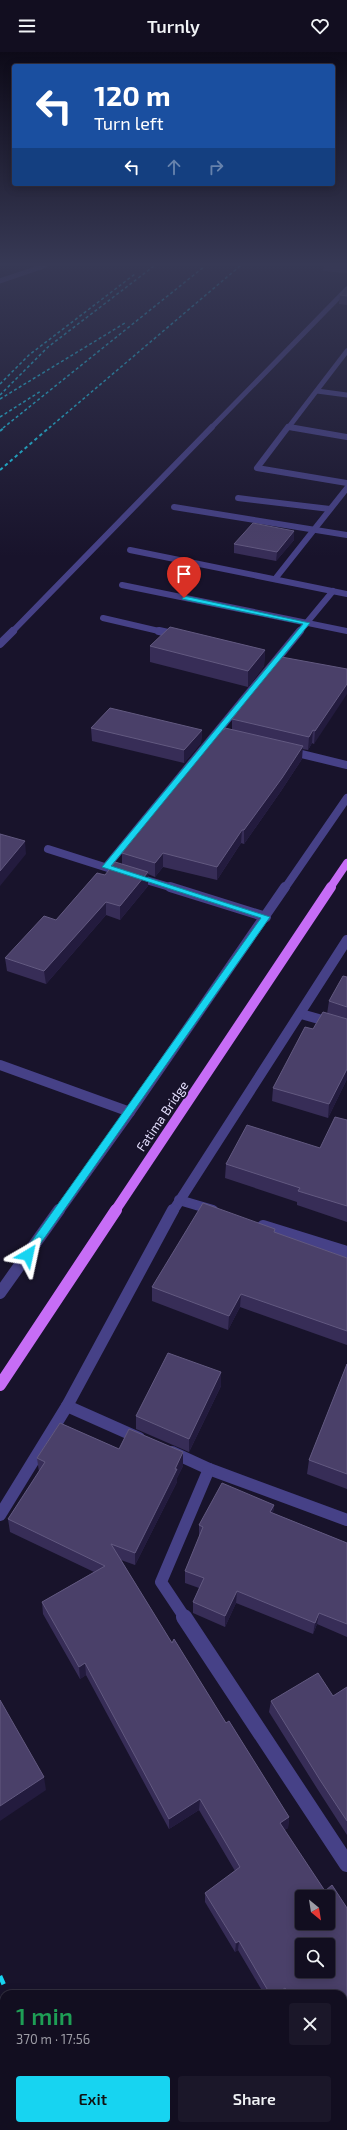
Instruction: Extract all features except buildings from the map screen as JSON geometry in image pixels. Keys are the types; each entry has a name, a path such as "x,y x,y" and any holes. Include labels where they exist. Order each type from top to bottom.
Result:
{"main road":[{"name":"Fatima Bridge","path":"0,1385 347,863"}],"street":[{"path":"0,644 275,363"},
{"path":"340,363 316,391 257,468 347,483"},
{"path":"316,391 347,395"},
{"path":"288,427 347,437"},
{"path":"275,580 347,488"},
{"path":"238,498 330,510"},
{"path":"174,507 347,535"},
{"path":"130,550 347,594"},
{"path":"122,586 347,631"},
{"path":"106,867 220,734 278,657 333,591"},
{"path":"103,618 187,637"},
{"path":"278,748 347,765"},
{"path":"0,1293 130,1112 347,798"},
{"path":"48,849 266,917"},
{"path":"0,1515 67,1406 179,1200 301,1014 347,940"},
{"path":"301,1014 347,1027"},
{"path":"0,1064 130,1112"},
{"path":"179,1200 223,1213"},
{"path":"252,1222 347,1252"},
{"path":"67,1406 209,1469 347,1520"},
{"path":"209,1469 161,1582 347,1864"}],"railway":[{"path":"0,384 21,363"},
{"path":"0,395 32,363"},
{"path":"0,399 59,363"},
{"path":"3,428 84,363"},
{"path":"49,428 126,363"},
{"path":"0,417 41,391"},
{"path":"0,431 5,427"},
{"path":"0,470 50,427"},
{"path":"0,1976 6,1990"}],"route":[{"path":"28,1255 266,917 106,867 307,623 184,598"}]}
